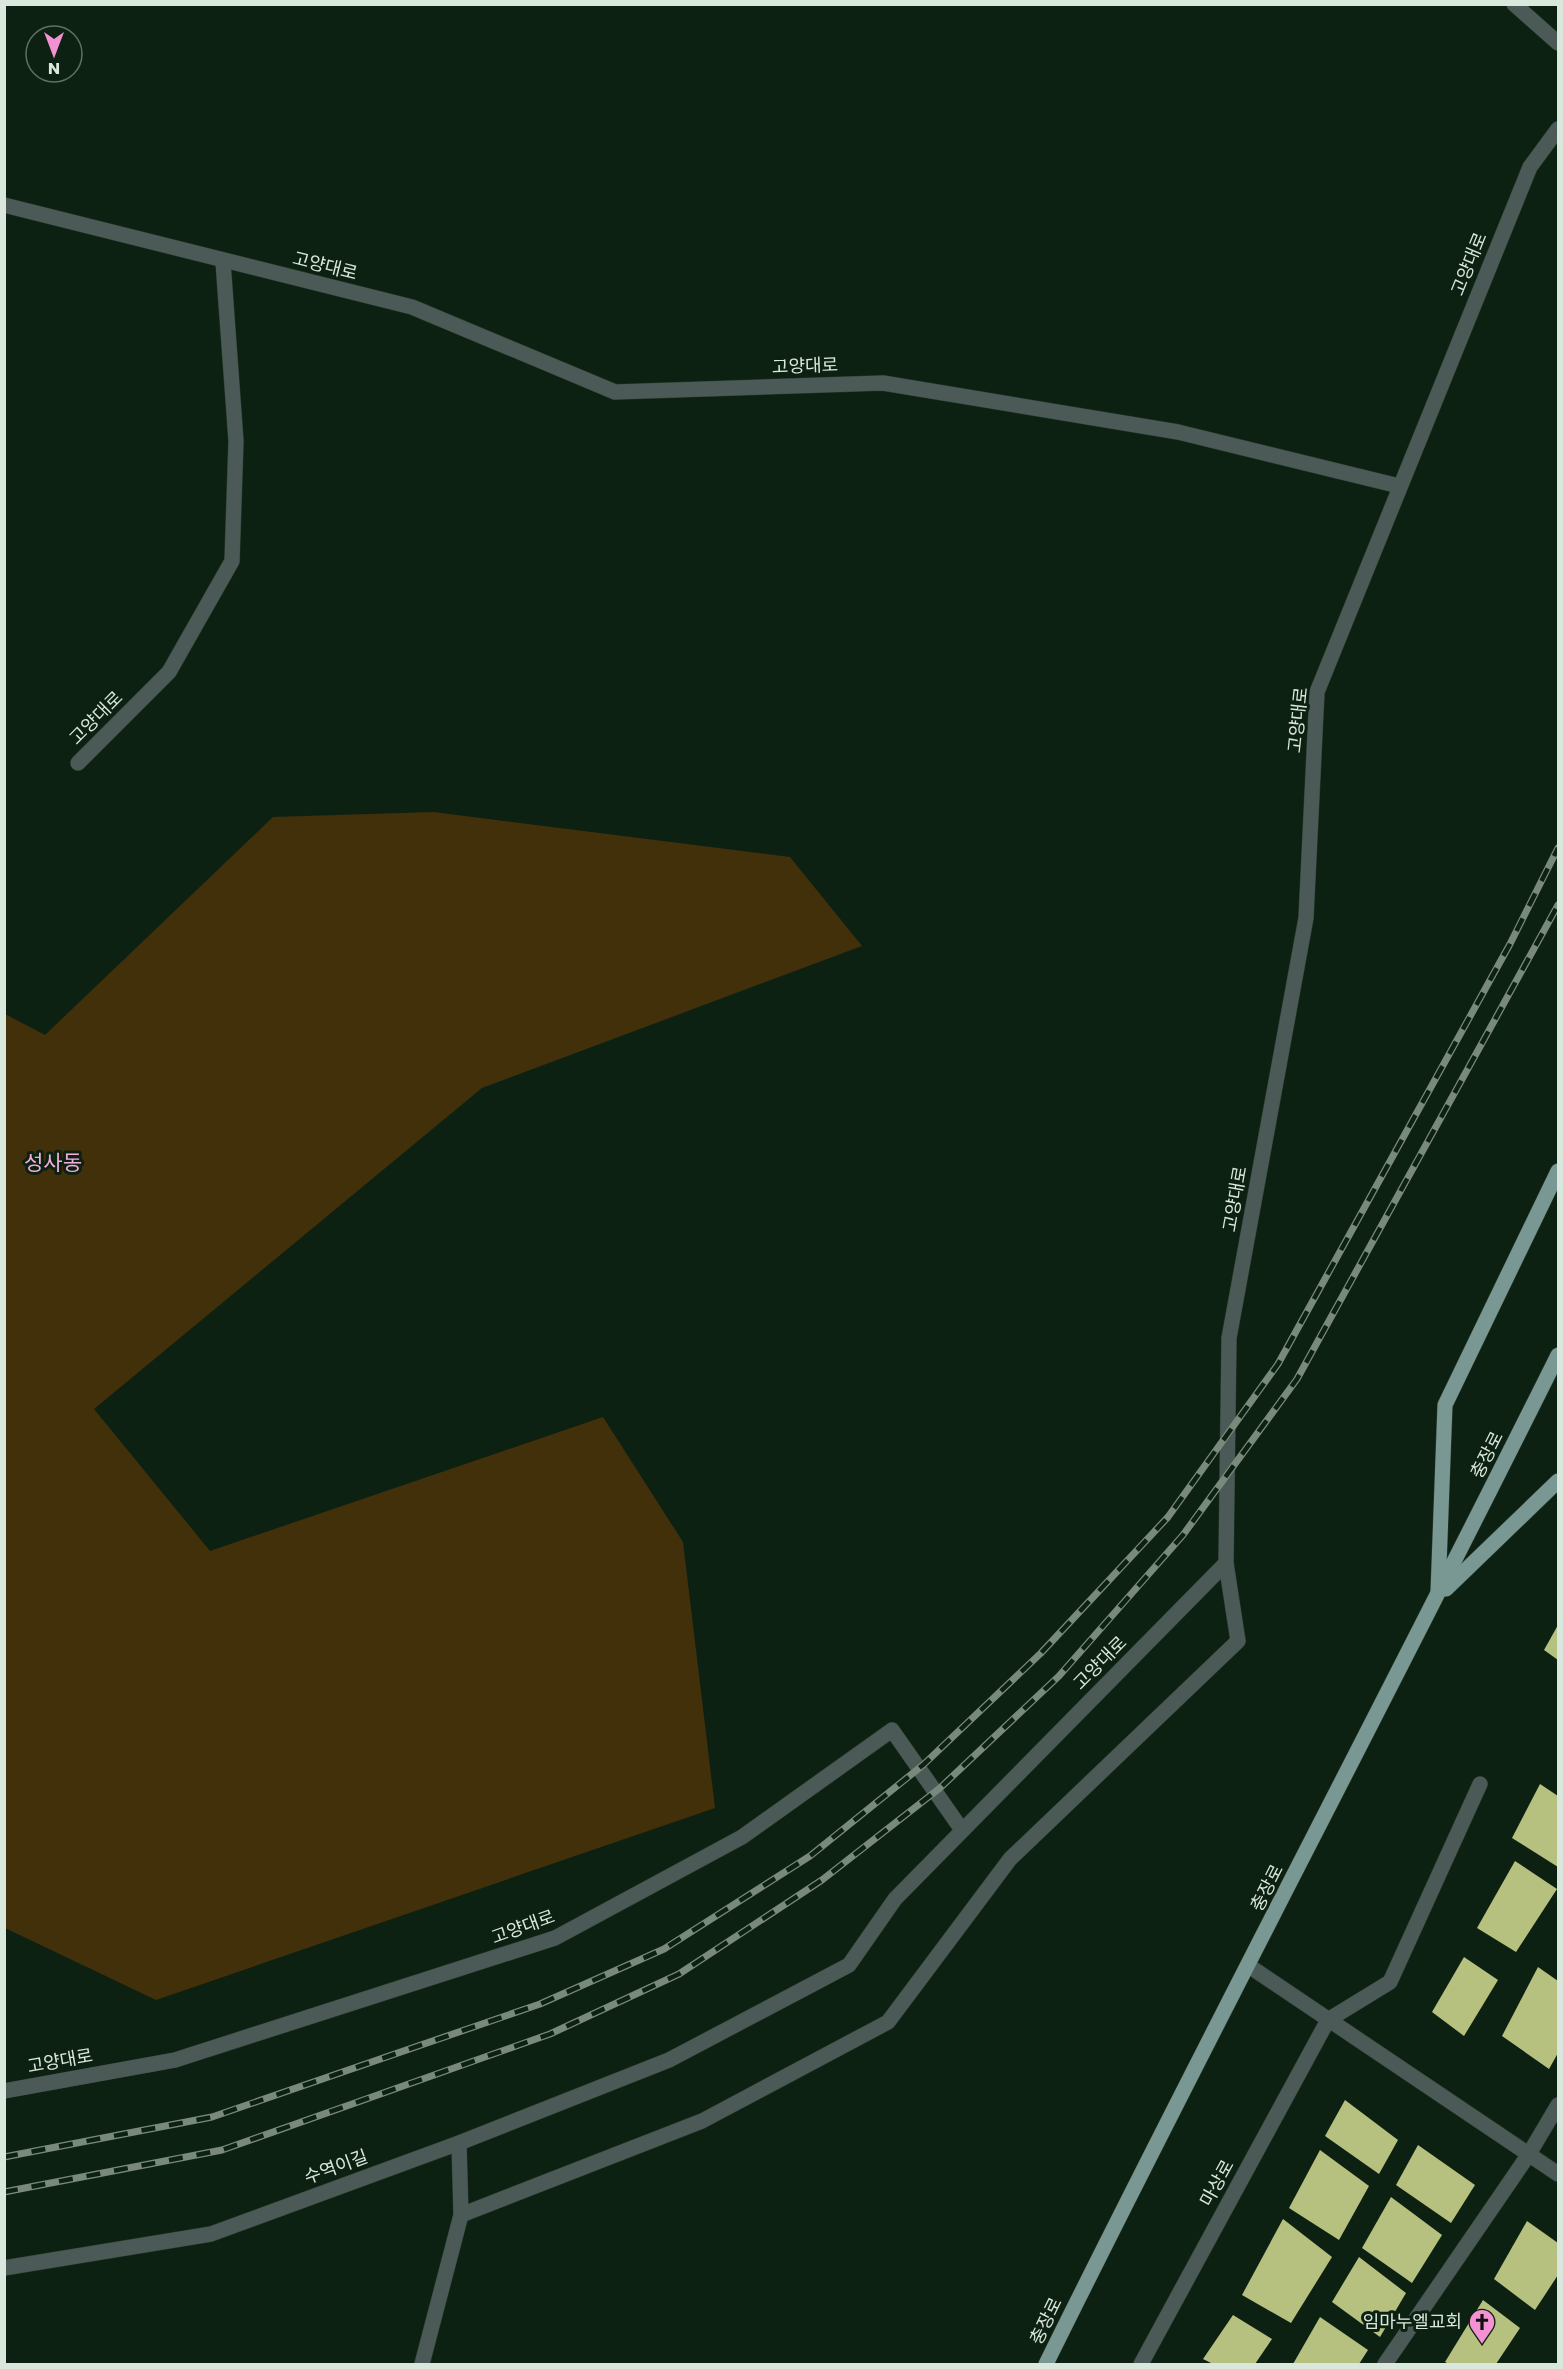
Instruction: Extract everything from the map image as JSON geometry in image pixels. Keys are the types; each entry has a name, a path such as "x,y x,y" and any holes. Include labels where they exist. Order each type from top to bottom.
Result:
{"main road":[{"path":"1437,1598 1444,1405 1558,1171"},
{"name":"충장로","path":"1046,2364 1144,2166 1437,1598 1558,1355"},
{"path":"1437,1598 1558,1481"}],"street":[{"path":"1520,7 1558,43"},
{"name":"고양대로","path":"459,2143 669,2060 849,1965 895,1899 1226,1563 1229,1338 1306,918 1317,692 1530,166 1558,129"},
{"name":"고양대로","path":"4,205 223,262 412,307 615,392 883,383 1178,432 1400,486"},
{"name":"고양대로","path":"78,763 169,672 232,561 236,441 223,262"},
{"path":"461,2215 702,2121 888,2022 1010,1859 1238,1641 1226,1563"},
{"name":"고양대로","path":"4,2091 175,2060 555,1938 742,1837 892,1730 962,1830"},
{"name":"마상로","path":"1141,2364 1328,2020 1390,1982 1480,1784"},
{"path":"1249,1966 1558,2174"},
{"path":"1385,2364 1529,2154 1558,2105"},
{"path":"422,2364 461,2215 459,2143"},
{"name":"수역이길","path":"4,2268 211,2234 459,2143"}],"shaded area":[{"path":"433,812 790,857 862,946 482,1088 94,1409 210,1551 603,1417 683,1542 715,1808 156,2000 5,1928 5,1014 45,1035 273,817"}],"building":[{"path":"1558,1625 1558,1660 1544,1650"},
{"path":"1540,1784 1558,1796 1558,1867 1512,1838"},
{"path":"1515,1861 1557,1889 1516,1952 1477,1928"},
{"path":"1464,1957 1498,1980 1464,2036 1432,2012"},
{"path":"1538,1967 1558,1981 1558,2053 1549,2069 1502,2036"},
{"path":"1345,2100 1398,2140 1379,2174 1325,2136"},
{"path":"1418,2145 1475,2185 1451,2223 1396,2185"},
{"path":"1320,2150 1369,2186 1339,2240 1289,2208"},
{"path":"1391,2197 1442,2235 1412,2283 1362,2248"},
{"path":"1283,2219 1332,2257 1291,2323 1242,2295"},
{"path":"1527,2221 1558,2243 1558,2275 1535,2310 1494,2279"},
{"path":"1359,2257 1406,2293 1380,2337 1332,2302"},
{"name":"임마누엘교회","path":"1483,2300 1520,2328 1496,2364 1449,2364 1445,2362"},
{"path":"1233,2315 1272,2339 1255,2364 1213,2364 1203,2359"},
{"path":"1320,2317 1368,2350 1359,2364 1293,2364"}],"railway":[{"path":"4,2157 212,2117 540,2004 664,1949 810,1856 923,1765 1041,1653 1168,1517 1278,1364 1510,944 1558,848"},
{"path":"4,2192 222,2150 550,2034 679,1974 822,1880 940,1788 1059,1676 1183,1535 1297,1379 1558,905"}],"place":[{"name":"임마누엘교회","path":"1482,2345"}],"district":[{"name":"성사동","path":"53,1163"}]}
